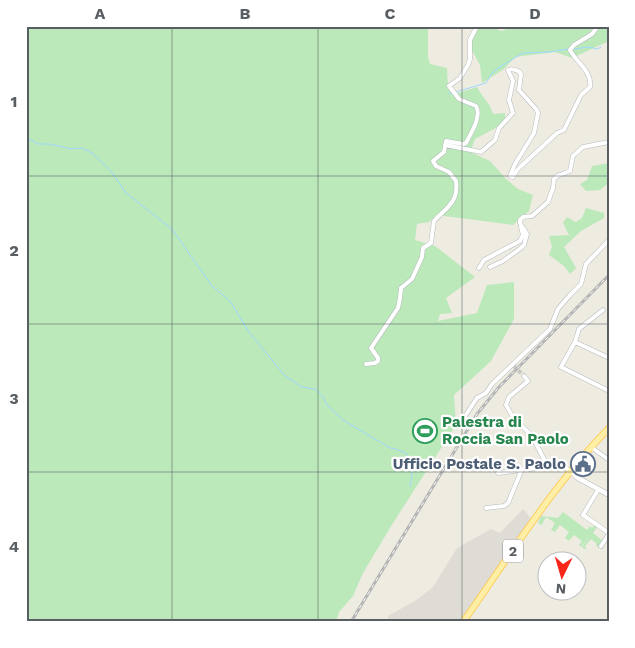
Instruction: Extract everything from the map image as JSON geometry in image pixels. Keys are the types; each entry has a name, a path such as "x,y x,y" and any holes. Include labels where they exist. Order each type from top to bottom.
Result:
{"main road":[{"name":"2","path":"463,622 570,471 609,428"}],"street":[{"path":"366,364 378,361 371,348 398,308 400,288 412,279 422,257 422,248 432,242 434,221 453,201 456,186 455,180 449,172 436,166 433,162 444,152 445,142 466,143 478,116 478,108 459,99 449,86 460,78 468,64 470,59 470,40 478,26"},
{"path":"445,145 481,152 494,141 499,128 513,113 509,100 513,81 508,70 512,69 519,72 522,74 519,90 538,113 534,132 510,176 513,178 519,168 558,132 564,130 581,95 590,87 590,79 570,50 574,45 592,34 598,26"},
{"path":"479,268 484,260 520,241 523,232 519,224 520,221 523,217 530,217 548,202 554,179 569,172 575,154 585,146 609,142"},
{"path":"490,267 503,261 524,245 527,234 520,221"},
{"path":"456,426 477,398 486,393 492,384 550,328 558,309 581,284 586,264 609,240"},
{"path":"603,310 579,329 575,342 561,367 609,391"},
{"path":"575,342 609,358"},
{"path":"524,376 528,381 509,397 506,405 513,418 532,436 547,464"},
{"path":"591,447 609,460"},
{"path":"498,473 547,464 566,468 578,478 609,495"},
{"path":"486,508 502,506 508,503 513,495 522,469"},
{"path":"598,490 583,515 609,534 601,546"}],"shaded area":[{"path":"523,509 534,522 463,622 388,622 388,616 415,601 433,587 457,548 491,529 500,533"}],"green space":[{"path":"26,26 428,26 428,57 430,64 447,68 448,86 452,95 477,87 493,114 505,113 505,123 475,139 470,152 490,161 518,189 533,195 529,211 513,225 436,215 429,222 417,224 415,240 435,246 475,277 446,298 452,313 440,314 438,321 477,313 487,285 514,282 514,319 491,361 454,395 456,425 393,523 363,573 353,596 339,612 336,622 26,622"},
{"path":"480,26 497,26 498,30 502,31 513,26 581,26 586,29 609,27 609,41 572,58 555,52 515,57 504,69 482,83 480,65 469,45"},
{"path":"609,163 609,183 600,190 586,191 580,184 587,180 592,166"},
{"path":"586,208 604,213 604,218 581,231 564,247 576,268 570,274 564,266 549,255 552,247 549,236 569,235 563,223 567,217 576,222 582,218"},
{"path":"563,512 587,530 590,526 592,528 595,525 597,527 593,533 603,541 599,548 591,539 585,546 586,550 582,547 590,535 581,547 579,545 582,541 574,535 569,541 565,538 569,532 560,525 555,532 551,530 555,523 546,517 542,524 543,526 538,523 541,516 558,518"}],"waterway":[{"path":"573,49 589,47 597,49 601,47"},
{"path":"449,94 486,83 492,73 498,68 523,53 568,49"},
{"path":"26,137 38,144 50,144 71,149 82,148 92,153 111,171 126,193 172,229 212,286 230,301 249,332 285,376 302,387 315,389 323,397 327,405 343,420 390,448 409,456 412,466 410,486"}],"tunnel":[{"path":"514,366 524,376"}],"railway":[{"path":"351,622 477,414 499,387 609,275"}],"place":[{"name":"Palestra di Roccia San Paolo","path":"425,431"},
{"name":"Ufficio Postale S. Paolo","path":"583,464"}]}
